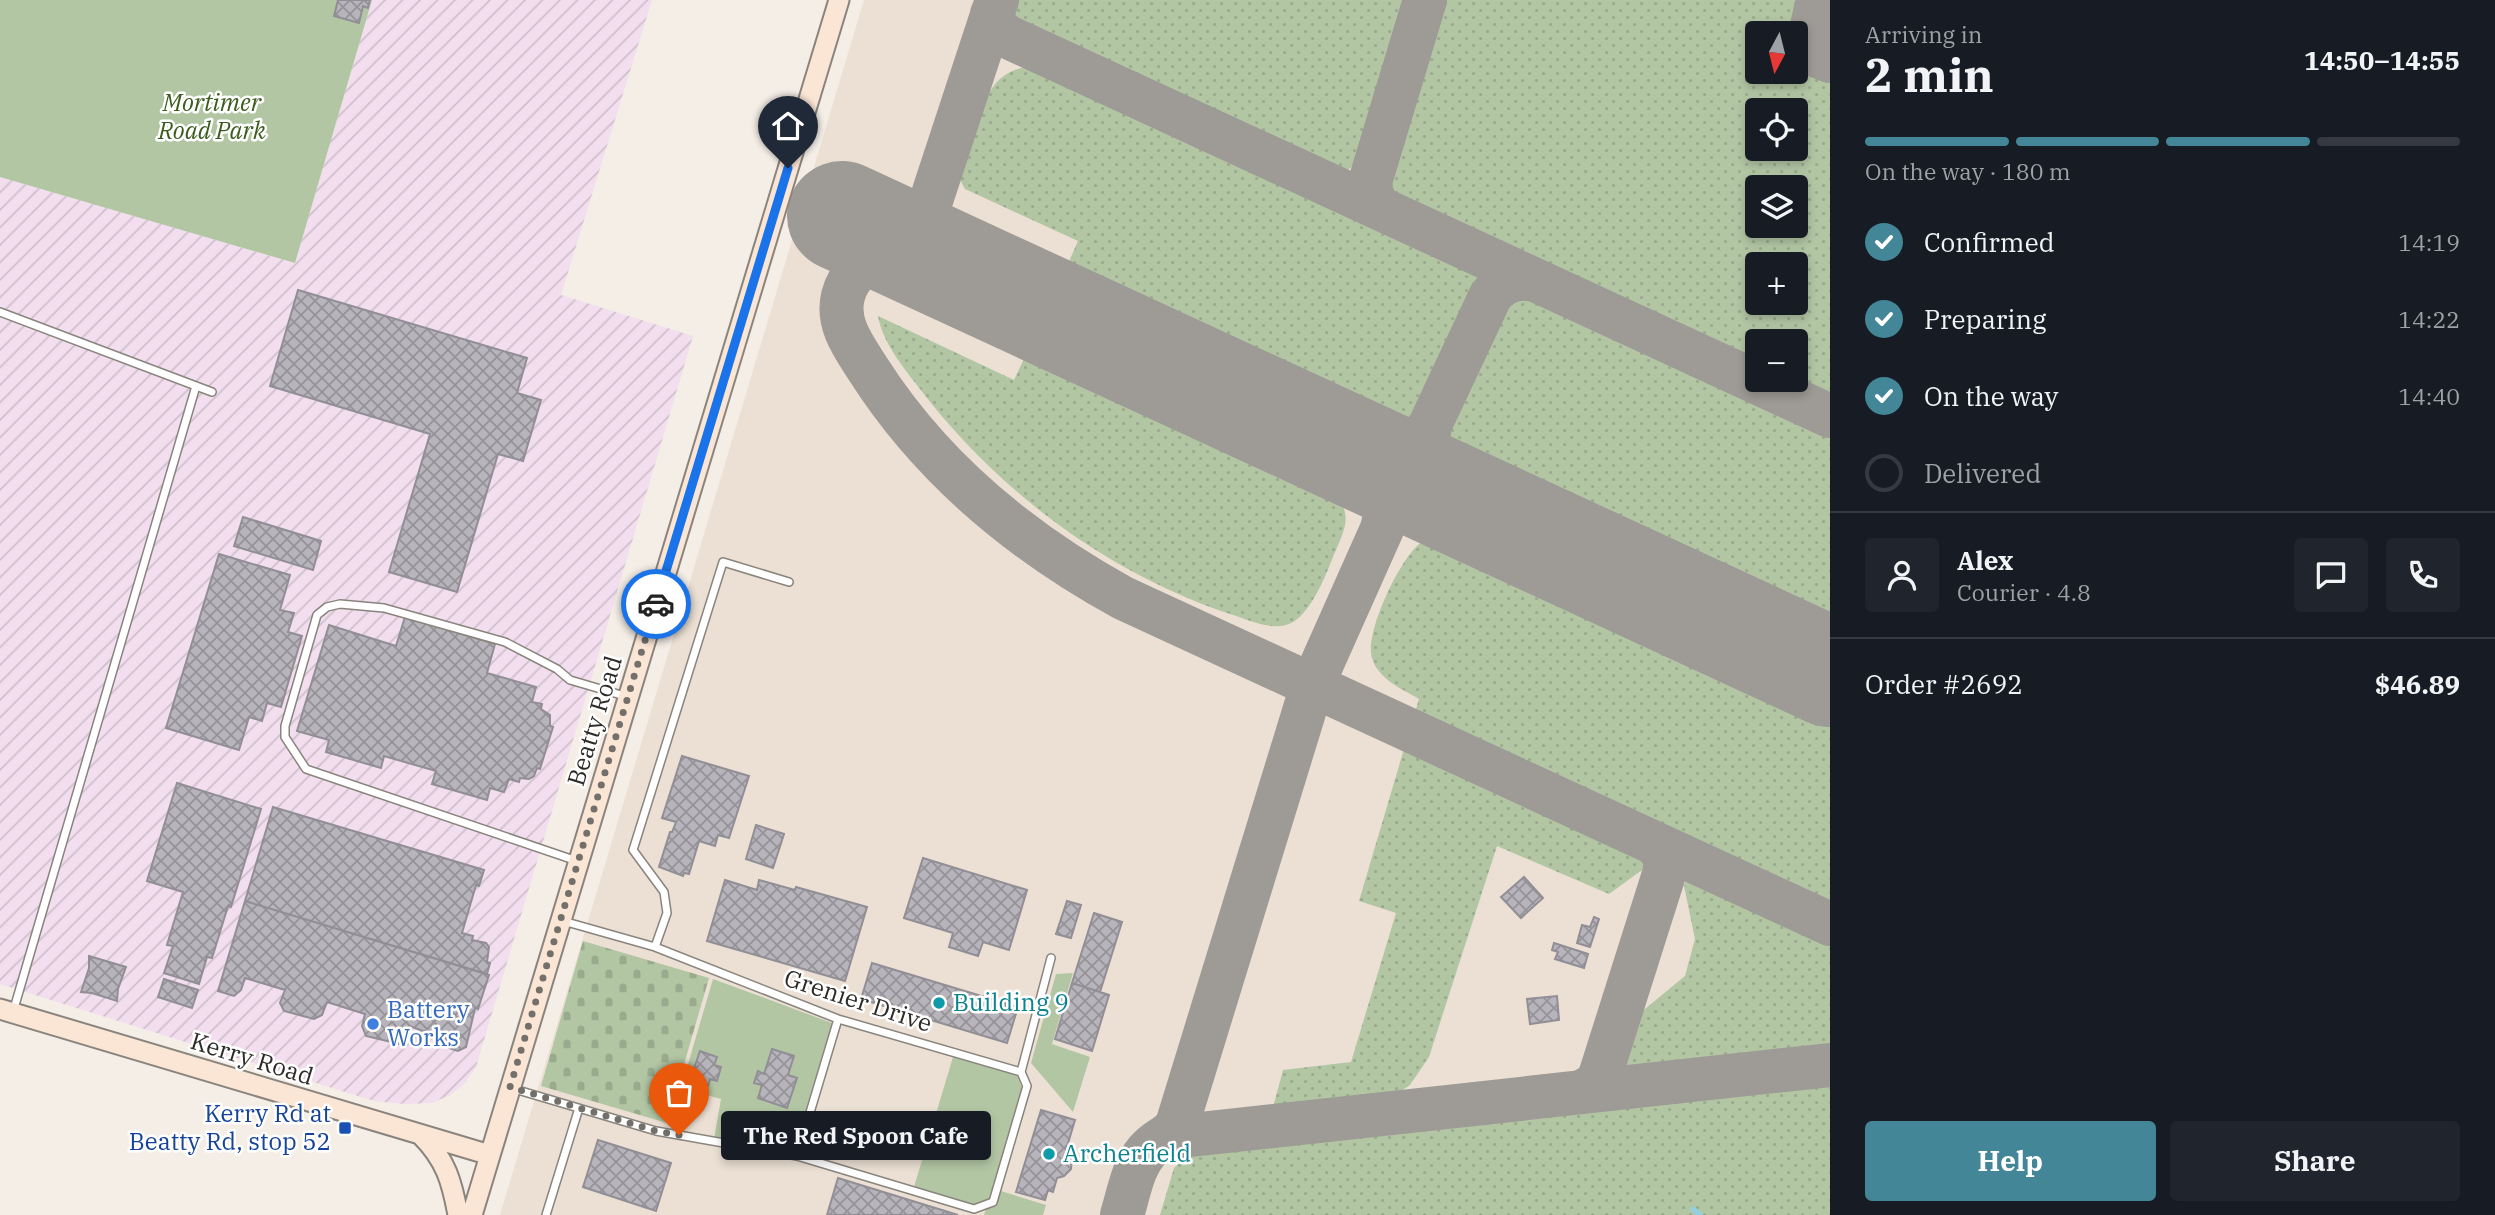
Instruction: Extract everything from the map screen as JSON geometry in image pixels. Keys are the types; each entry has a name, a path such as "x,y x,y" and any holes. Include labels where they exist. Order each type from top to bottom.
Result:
{"main road":[{"name":"Beatty Road","path":"472,1215 839,0"},
{"name":"Kerry Road","path":"6,1011 490,1155"},
{"path":"421,1134 449,1172 458,1215"}],"lane":[{"path":"0,312 212,392"},
{"path":"6,1011 196,386"},
{"path":"655,947 667,913 664,892 633,850 723,562 789,582"},
{"path":"578,861 306,769 285,737 285,726 317,615 327,607 340,604 384,608 505,642 556,669 570,680 628,697"},
{"name":"Grenier Drive","path":"560,920 655,947 838,1019 1021,1072"},
{"path":"510,1087 656,1131 797,1156 974,1209 993,1202 1027,1086 1021,1072 1051,958"},
{"path":"797,1156 838,1019"},
{"path":"546,1215 579,1108"}],"shaded area":[{"path":"372,0 652,0 561,295 693,336 476,1067 464,1084 450,1095 432,1103 374,1101 0,984 0,177 295,263"},
{"path":"864,0 1830,0 1830,1215 500,1215"}],"green space":[{"name":"Mortimer Road Park","path":"0,0 372,0 295,263 0,177"},
{"path":"1015,0 1411,0 1367,144 1360,159 1353,166 1338,173 1011,27"},
{"path":"1438,0 1808,0 1801,21 1745,21 1745,84 1808,84 1808,61 1830,73 1830,402 1808,392 1808,329 1745,329 1745,363 1392,202 1384,191 1388,164"},
{"path":"1027,67 1058,73 1476,266 1479,277 1475,292 1414,421 1400,431 1063,275 1078,241 965,189 960,180 987,96 1003,76"},
{"path":"1524,288 1830,429 1830,629 1446,452 1443,446 1448,424 1501,307 1512,293"},
{"path":"878,316 1014,380 1030,346 1329,485 1342,504 1345,527 1326,575 1309,606 1302,615 1286,625 1258,623 1185,597 1098,552 1020,494 951,426 894,354 884,336"},
{"path":"1441,537 1830,715 1830,908 1431,724 1416,709 1419,699 1391,683 1379,672 1372,658 1371,647 1379,614 1404,562 1422,542 1438,542"},
{"path":"1404,749 1413,749 1646,856 1648,861 1642,870 1609,894 1497,846 1429,1057 1410,1085 1392,1097 1272,1111 1283,1070 1351,1062 1396,913 1359,901"},
{"path":"1687,875 1830,941 1830,1050 1627,1071 1623,1062 1634,1018 1685,976 1695,939 1684,886"},
{"path":"583,941 709,978 667,1123 541,1086"},
{"path":"1073,973 1052,1044 1090,1057 1073,1112 1031,1063 1056,974"},
{"path":"713,979 832,1023 793,1152 714,1139 721,1099 681,1088"},
{"path":"953,1057 1017,1075 1022,1088 990,1199 974,1205 914,1187"},
{"path":"1830,1082 1830,1215 1160,1215 1174,1168 1193,1151"},
{"path":"1001,1191 1046,1205 1043,1215 984,1215 986,1209 996,1205"}],"building":[{"path":"338,0 370,0 368,8 363,6 359,23 334,16"},
{"path":"298,290 527,358 517,393 541,400 523,461 498,454 457,592 389,572 430,434 270,386"},
{"path":"243,517 321,541 313,570 234,546"},
{"path":"219,554 290,575 280,610 294,613 288,632 302,636 281,707 267,703 262,721 249,717 239,750 166,728"},
{"path":"405,617 495,644 487,673 536,687 532,702 542,704 541,709 550,715 550,726 553,727 540,769 537,768 534,776 529,779 520,778 519,782 509,779 504,792 490,788 487,800 432,784 436,771 384,756 381,768 326,752 329,740 297,731 329,625 396,646"},
{"path":"682,756 749,776 729,838 718,835 715,846 699,841 689,874 684,873 683,876 659,867 676,822 662,818"},
{"path":"177,783 261,809 231,907 228,906 212,958 207,957 199,984 164,973 173,946 167,945 183,892 147,881"},
{"path":"273,807 484,870 479,886 476,885 462,933 473,936 472,940 486,943 489,947 487,962 490,963 487,974 245,901"},
{"path":"756,825 784,834 773,868 746,859"},
{"path":"923,858 1027,890 1009,950 983,942 978,956 949,947 953,933 904,918"},
{"path":"1524,877 1543,898 1521,918 1501,897"},
{"path":"725,880 757,890 759,880 795,890 796,887 867,907 845,981 707,941"},
{"path":"245,901 489,975 478,1009 475,1008 466,1047 458,1051 449,1048 446,1039 409,1026 404,1040 399,1044 366,1036 362,1026 365,1014 327,1002 322,1015 314,1019 284,1011 280,1003 285,990 245,978 241,990 234,996 218,991"},
{"path":"1067,901 1081,905 1071,938 1056,934"},
{"path":"1094,913 1122,922 1100,992 1072,983"},
{"path":"1594,917 1599,919 1590,947 1577,943 1582,925 1590,927"},
{"path":"1554,943 1588,954 1584,968 1555,959 1558,952 1552,950"},
{"path":"89,956 126,967 118,989 117,1001 81,992 89,968"},
{"name":"Building 9","path":"872,963 1018,1007 1007,1043 861,999"},
{"path":"164,979 198,990 192,1008 158,997"},
{"path":"1072,983 1109,995 1092,1051 1055,1039"},
{"path":"1557,996 1559,1020 1530,1024 1527,999"},
{"path":"772,1049 794,1056 788,1075 797,1078 787,1108 758,1098 762,1085 754,1083 758,1071 764,1074"},
{"path":"700,1051 717,1057 714,1065 721,1067 717,1081 710,1079 708,1086 690,1080"},
{"name":"Archerfield","path":"1041,1110 1075,1120 1066,1150 1072,1158 1071,1169 1064,1176 1057,1178 1053,1192 1048,1190 1045,1200 1016,1192"},
{"path":"598,1140 671,1163 656,1211 583,1187"},
{"path":"838,1178 958,1215 827,1215"}],"waterway":[{"path":"1693,1209 1700,1215"}],"taxiway":[{"path":"997,0 923,225 903,244 857,271 849,282 841,306 844,326 852,344 893,405 920,439 981,500 1014,527 1049,553 1123,598 1830,924"},
{"path":"1380,208 1372,197 1370,182 1425,0"},
{"path":"1818,0 1808,43 1815,55 1830,61"},
{"path":"992,14 994,26 1006,36 1830,416"},
{"path":"960,268 910,245 904,226 892,213 874,212 866,216 856,231 859,251 880,261 893,264 928,259 1066,319"},
{"path":"1535,280 1510,281 1499,287 1490,297 1430,425 1427,447 1431,468 1438,481 1454,495 1595,563"},
{"path":"1122,1215 1140,1161 1151,1147 1177,1125 1312,686 1382,529 1386,511 1384,492 1379,479 1367,464 1356,456 1218,390"},
{"path":"1581,1092 1594,1085 1600,1076 1665,871 1665,856 1655,844"},
{"path":"1162,1140 1830,1065"}],"runway":[{"path":"842,216 1830,672"}],"way so far":[{"path":"656,604 510,1087 656,1131 679,1135"}],"place":[{"name":"Building 9","path":"939,1003"},
{"name":"Battery Works","path":"373,1024"},
{"name":"Kerry Rd at Beatty Rd, stop 52","path":"345,1128"},
{"name":"The Red Spoon Cafe","path":"679,1135"},
{"name":"Archerfield","path":"1049,1154"}],"route":[{"path":"656,604 788,168"}]}
